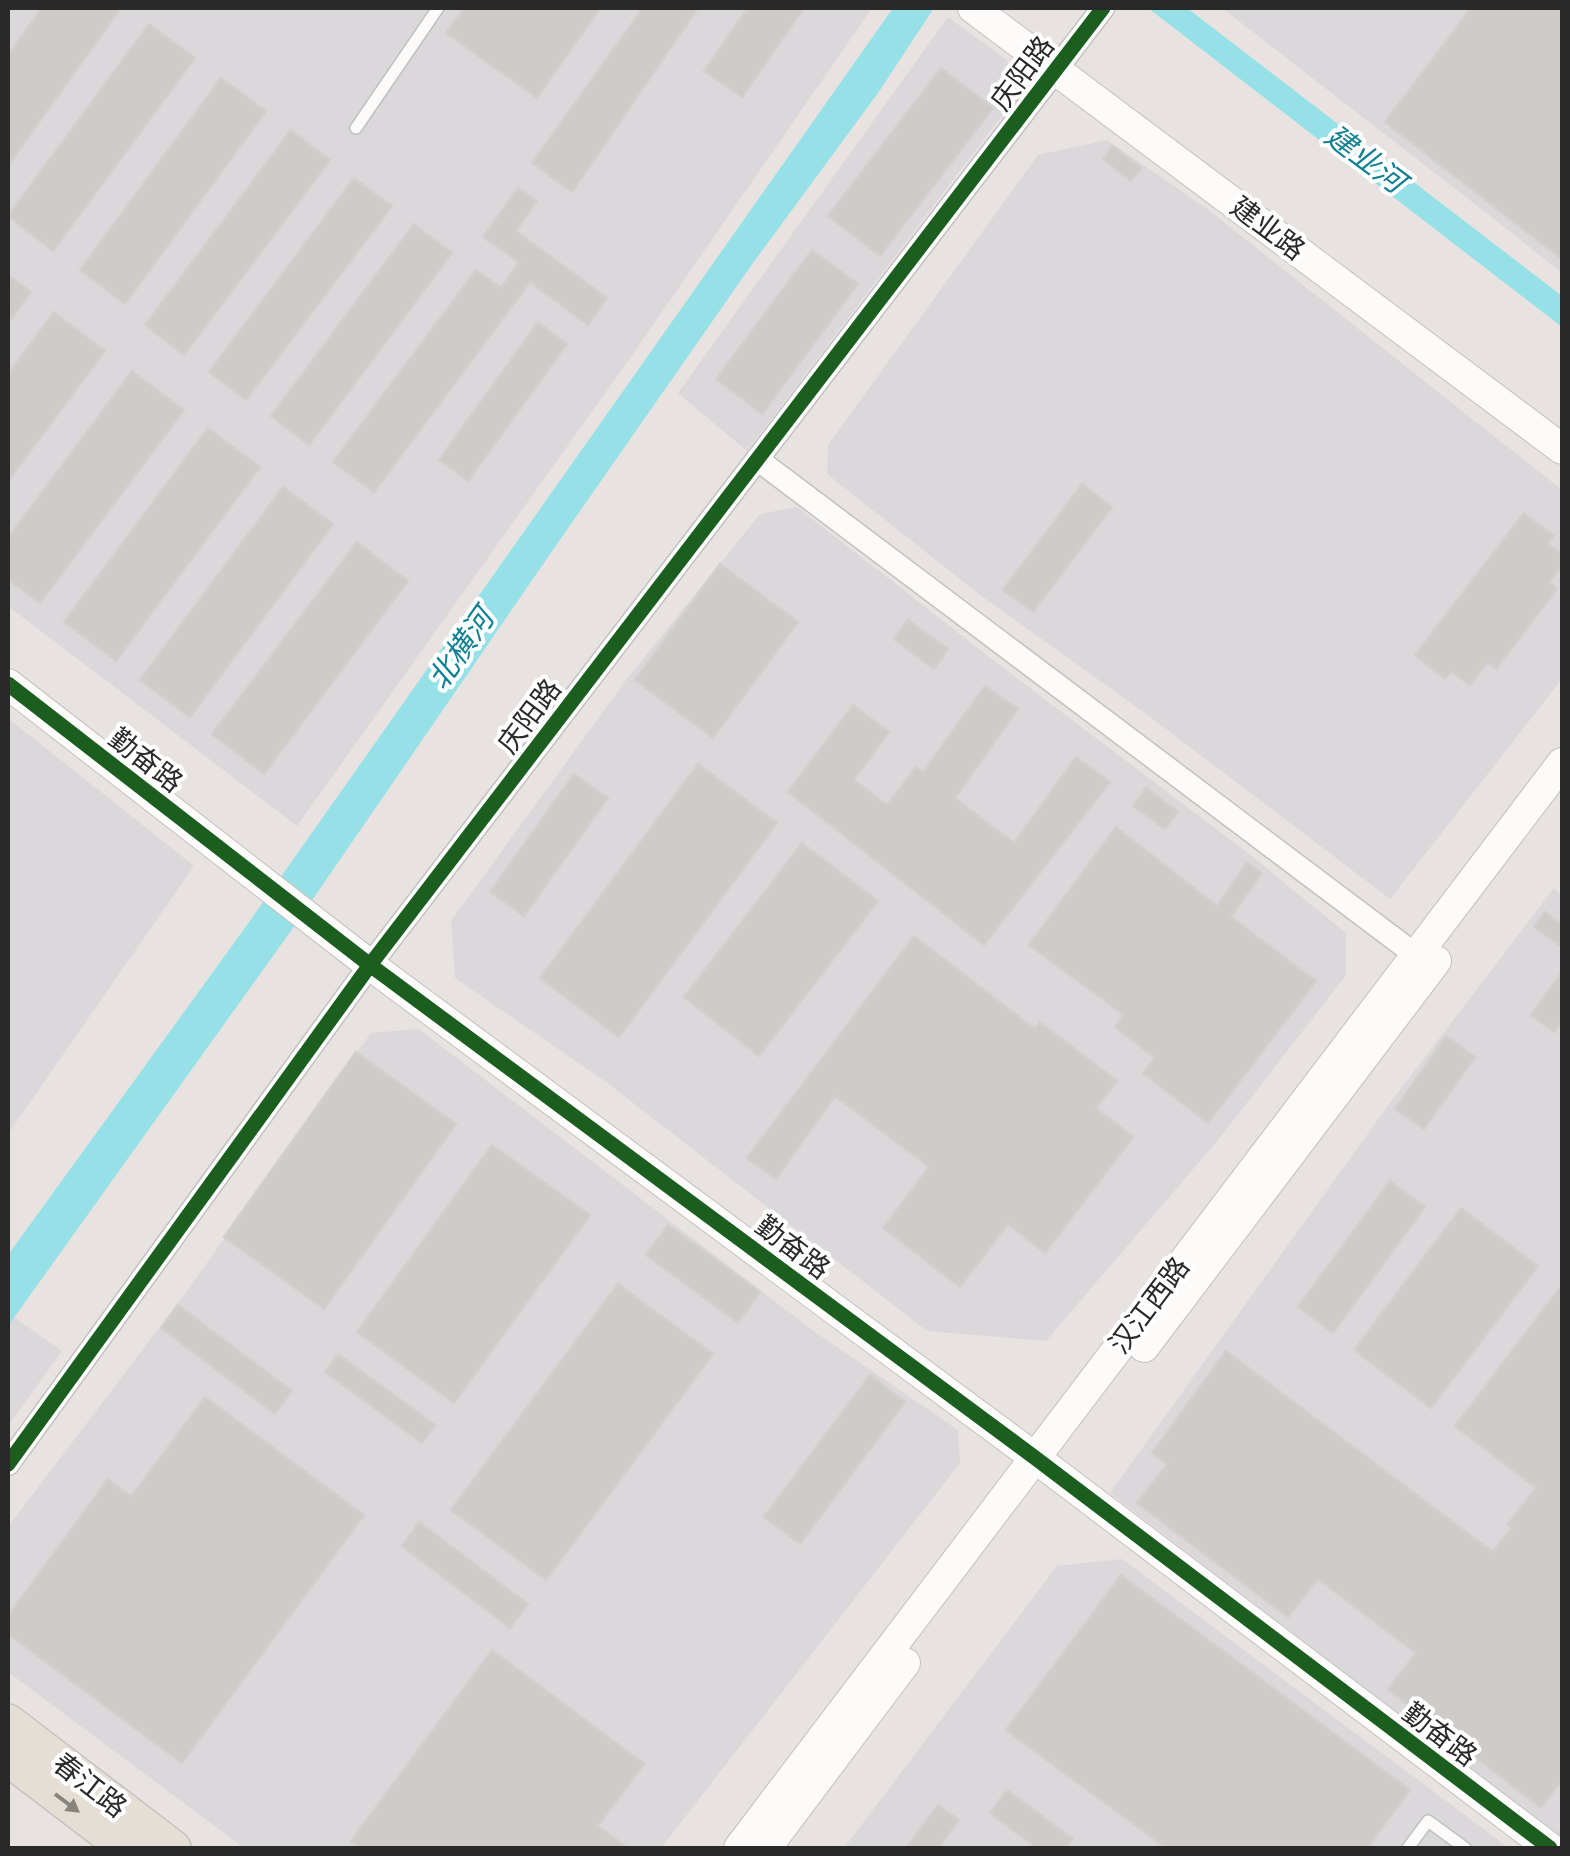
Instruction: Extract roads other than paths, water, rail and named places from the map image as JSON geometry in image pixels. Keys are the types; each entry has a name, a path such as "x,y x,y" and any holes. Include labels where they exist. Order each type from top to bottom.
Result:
{"main road":[{"name":"春江路","path":"8,1722 173,1848"},
{"name":"春江路","path":"8,1758 126,1848"}],"street":[{"name":"建业路","path":"973,8 1562,449"},
{"name":"庆阳路","path":"8,1464 370,965 1102,8"},
{"path":"757,459 1424,960"},
{"name":"勤奋路","path":"8,684 370,965 1042,1463 1550,1848"},
{"name":"汉江西路","path":"739,1848 1042,1463 1424,960 1562,763"},
{"name":"汉江西路","path":"1424,960 1562,796"},
{"name":"汉江西路","path":"766,1848 1042,1463"}],"lane":[{"path":"356,128 438,8"},
{"path":"1408,1848 1428,1821 1465,1848"}],"water":[{"name":"北横河","path":"893,8 934,8 293,928 8,1326 8,1255 242,932"},
{"name":"建业河","path":"1148,8 1187,8 1562,296 1562,327"}]}
